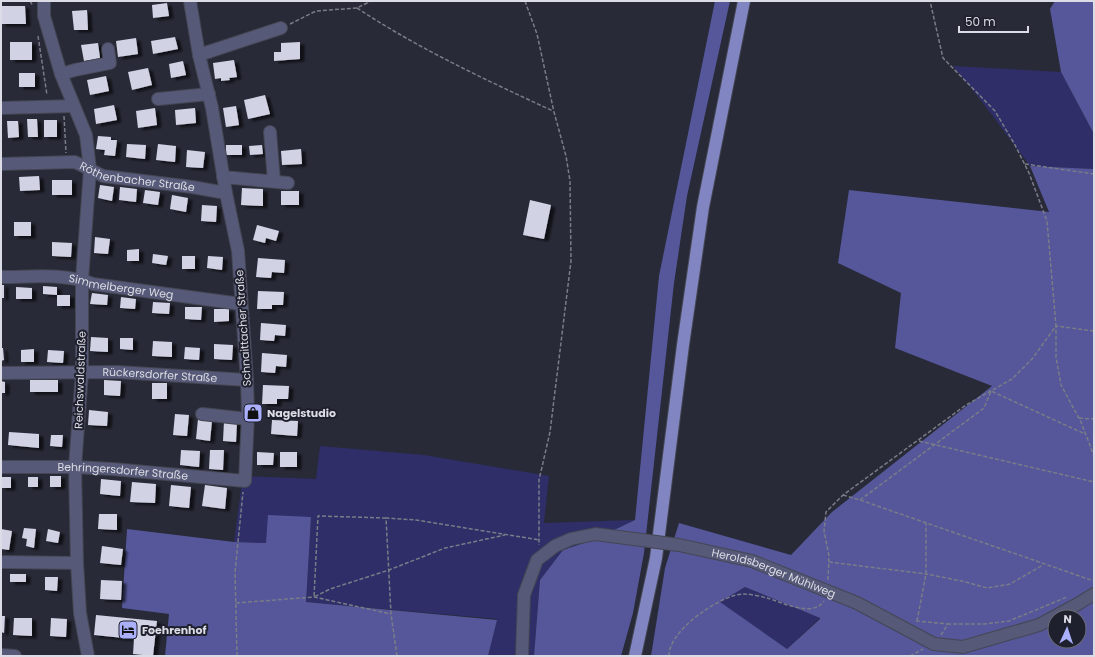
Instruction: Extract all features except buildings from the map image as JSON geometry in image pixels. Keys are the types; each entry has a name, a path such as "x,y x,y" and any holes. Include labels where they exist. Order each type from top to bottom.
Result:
{"main road":[{"path":"635,656 656,558 684,338 703,207 744,1"}],"street":[{"name":"Schnaittacher Straße","path":"190,1 198,55 209,94 223,177 238,251 247,380 248,419 245,481"},
{"name":"Reichswaldstraße","path":"39,4 44,16 69,106 86,135 90,169 82,280 82,372 75,467 77,563 80,612 88,656"},
{"path":"198,55 280,28"},
{"path":"61,74 110,63 108,49"},
{"path":"158,98 209,94"},
{"path":"1,108 69,106"},
{"path":"270,132 274,181"},
{"name":"Röthenbacher Straße","path":"1,164 75,162 103,176 192,187 226,193"},
{"path":"223,177 288,182"},
{"name":"Simmelberger Weg","path":"1,277 70,278 101,286 241,304"},
{"name":"Rückersdorfer Straße","path":"1,373 117,372 247,380"},
{"path":"202,414 248,419"},
{"name":"Behringersdorfer Straße","path":"1,467 75,467 112,469 245,481"},
{"name":"Heroldsberger Mühlweg","path":"537,560 555,546 571,539 595,534 678,545 752,561 857,603 934,644 963,647 1039,625 1094,594"},
{"path":"522,656 524,595 537,560"},
{"path":"1,562 77,563"},
{"path":"1,655 15,656"}],"path":[{"path":"30,1 39,4"},
{"path":"280,28 316,11 357,8 371,1"},
{"path":"525,1 537,34 554,112 566,156 570,181 571,261 550,432 540,480 540,540 537,560"},
{"path":"930,1 943,58 995,111 1024,163 1047,221 1056,326 1056,357 1060,384 1079,418 1094,456"},
{"path":"357,8 404,38 472,73 554,112"},
{"path":"37,30 49,107"},
{"path":"66,163 69,106"},
{"path":"1024,163 1094,174"},
{"path":"1056,326 1094,331"},
{"path":"669,656 674,640 690,620 706,609 732,596 743,594 766,597 789,606 814,609 823,603 828,591 829,562 824,531 826,512 843,495 966,405 1012,379 1032,359 1056,326"},
{"path":"991,391 1086,434"},
{"path":"860,500 984,408 991,391"},
{"path":"1079,418 1094,419"},
{"path":"918,440 1094,482"},
{"path":"236,656 235,572 245,481"},
{"path":"843,495 1094,581"},
{"path":"314,597 318,516 416,520 540,540"},
{"path":"386,518 391,614 397,656"},
{"path":"917,621 926,574 926,523"},
{"path":"314,597 330,589 389,570 445,548 505,535"},
{"path":"829,562 926,574 962,581 987,588 1010,584 1044,564"},
{"path":"236,603 314,597 391,614"},
{"path":"909,620 948,624 984,624 1009,621 1066,597"},
{"path":"934,644 948,624"}],"shaded area":[{"path":"715,1 730,1 687,196 674,283 644,553 633,613 621,656 534,656 540,580 563,550 593,540 635,520 659,276"},
{"path":"1055,1 1094,1 1094,134 1061,72 1050,9"},
{"path":"953,66 1061,72 1094,134 1094,169 1030,166 980,99"},
{"path":"1030,166 1094,169 1094,656 651,656 665,568 679,523 791,555 832,512 992,386 895,348 901,293 838,263 849,190 1049,212","holes":["745,587 820,618 787,649 720,602"]},
{"path":"320,446 424,455 549,476 544,523 635,520 593,540 563,550 540,580 534,656 488,656 497,619 306,602 311,517 266,543 234,542 243,476 316,479"},
{"path":"268,515 311,517 306,602 497,620 488,656 165,656 169,614 122,608 127,529 234,542 266,543"},
{"path":"745,587 820,618 787,649 719,602"}],"place":[{"name":"Nagelstudio","path":"253,413"},
{"name":"Foehrenhof","path":"128,630"}]}
